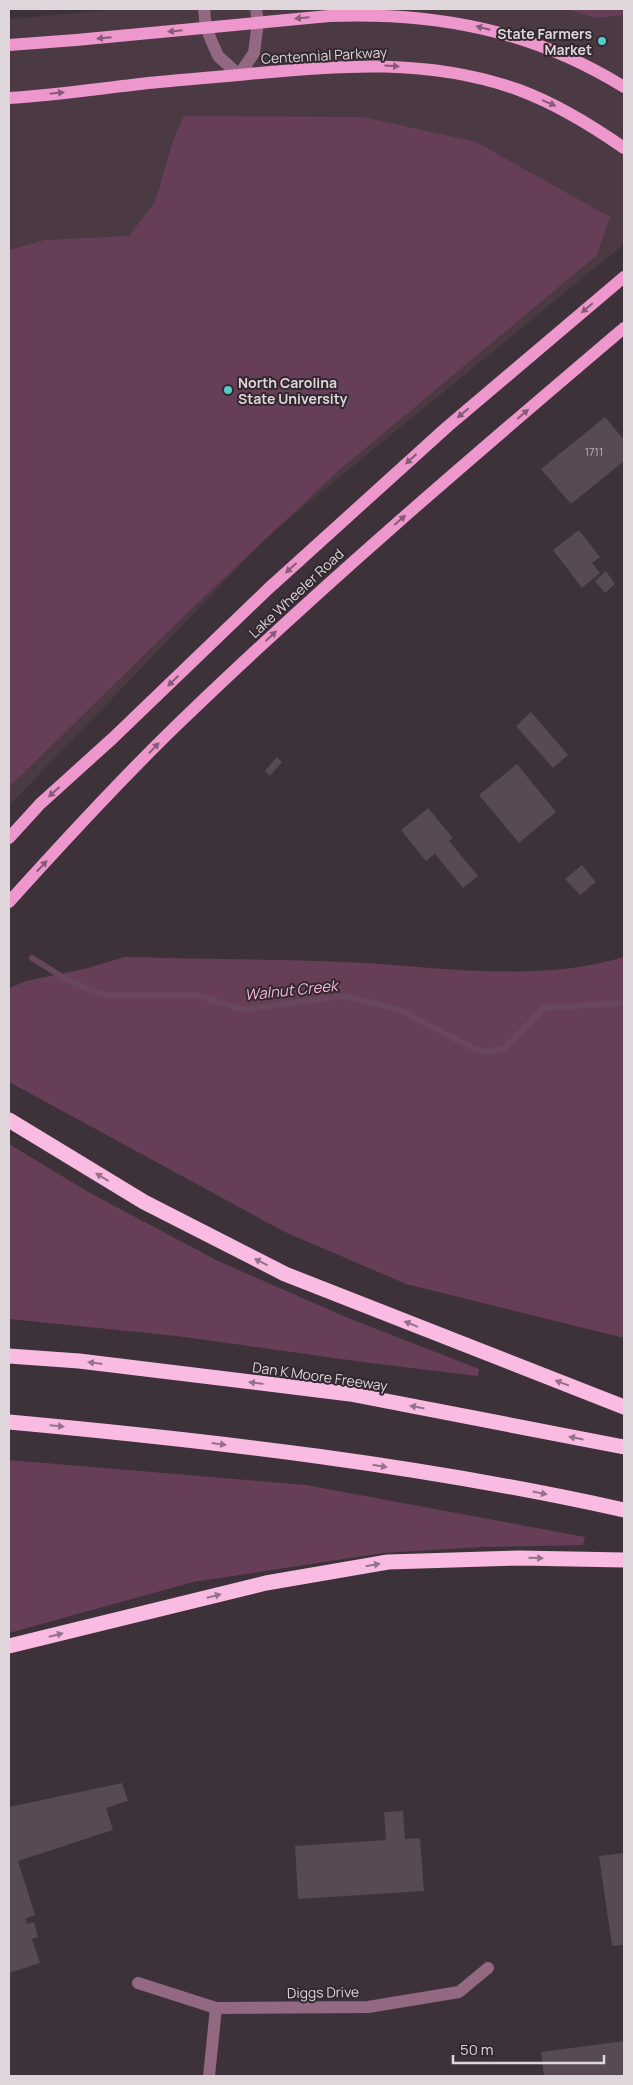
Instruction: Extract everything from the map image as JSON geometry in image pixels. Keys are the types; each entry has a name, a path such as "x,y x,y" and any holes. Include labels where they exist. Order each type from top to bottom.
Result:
{"highway":[{"path":"9,1122 144,1202 285,1274 624,1406"},
{"name":"Dan K Moore Freeway","path":"9,1356 79,1361 350,1394 624,1447"},
{"path":"9,1422 144,1435 297,1453 437,1474 624,1510"},
{"path":"9,1646 266,1583 388,1562 519,1558 624,1560"}],"main road":[{"path":"9,45 368,14 441,20 513,36 580,62 624,87"},
{"name":"Centennial Parkway","path":"9,98 239,75 374,65 409,67 446,71 482,79 527,94 560,108 599,130 624,148"},
{"name":"Lake Wheeler Road","path":"9,838 40,804 113,738 268,589 447,427 624,277"},
{"name":"Lake Wheeler Road","path":"9,902 86,818 177,725 267,640 363,552 624,328"}],"street":[{"path":"204,9 206,28 218,56 239,75 254,53 258,22 256,9"},
{"name":"Diggs Drive","path":"138,1984 216,2008 368,2007 459,1992 488,1968"},
{"path":"209,2076 216,2008"}],"shaded area":[{"name":"North Carolina State University","path":"121,9 624,9 624,244 269,535 9,806 9,19"},
{"path":"567,9 624,9 624,15 595,18"},
{"name":"North Carolina State University","path":"184,116 363,117 476,142 610,217 597,255 338,471 188,612 9,787 9,250 45,240 129,236 155,202 173,141"},
{"path":"125,957 345,962 520,972 590,965 624,957 624,1338 406,1284 285,1232 9,1082 9,988 26,981 84,969"},
{"path":"9,1144 90,1193 218,1261 348,1318 479,1369 478,1376 177,1336 9,1319"},
{"path":"9,1460 306,1485 585,1537 583,1545 482,1547 383,1553 193,1582 9,1633"}],"building":[{"path":"605,417 624,440 624,461 571,504 541,469"},
{"path":"579,530 600,557 592,563 600,573 582,588 553,550"},
{"path":"606,571 615,584 605,593 595,581"},
{"path":"531,712 568,755 553,768 516,726"},
{"path":"277,757 282,762 270,776 265,771"},
{"path":"517,764 556,812 519,843 479,795"},
{"path":"428,808 453,838 449,841 478,876 463,888 435,854 426,861 401,830"},
{"path":"582,865 596,882 580,895 565,879"},
{"path":"122,1783 128,1801 106,1808 113,1830 18,1861 35,1915 25,1919 27,1924 34,1922 38,1937 32,1939 40,1963 9,1973 9,1807"},
{"path":"403,1811 405,1839 420,1838 424,1891 298,1899 295,1846 386,1840 384,1812"},
{"path":"624,1853 624,1945 612,1946 599,1856"},
{"path":"624,2041 624,2076 544,2076 541,2052"}],"waterway":[{"name":"Walnut Creek","path":"32,958 69,981 105,995 196,995 243,1010 342,996 397,1009 469,1046 485,1052 505,1048 544,1008 624,1003"}],"place":[{"name":"State Farmers Market","path":"602,41"},
{"name":"North Carolina State University","path":"228,390"}]}
